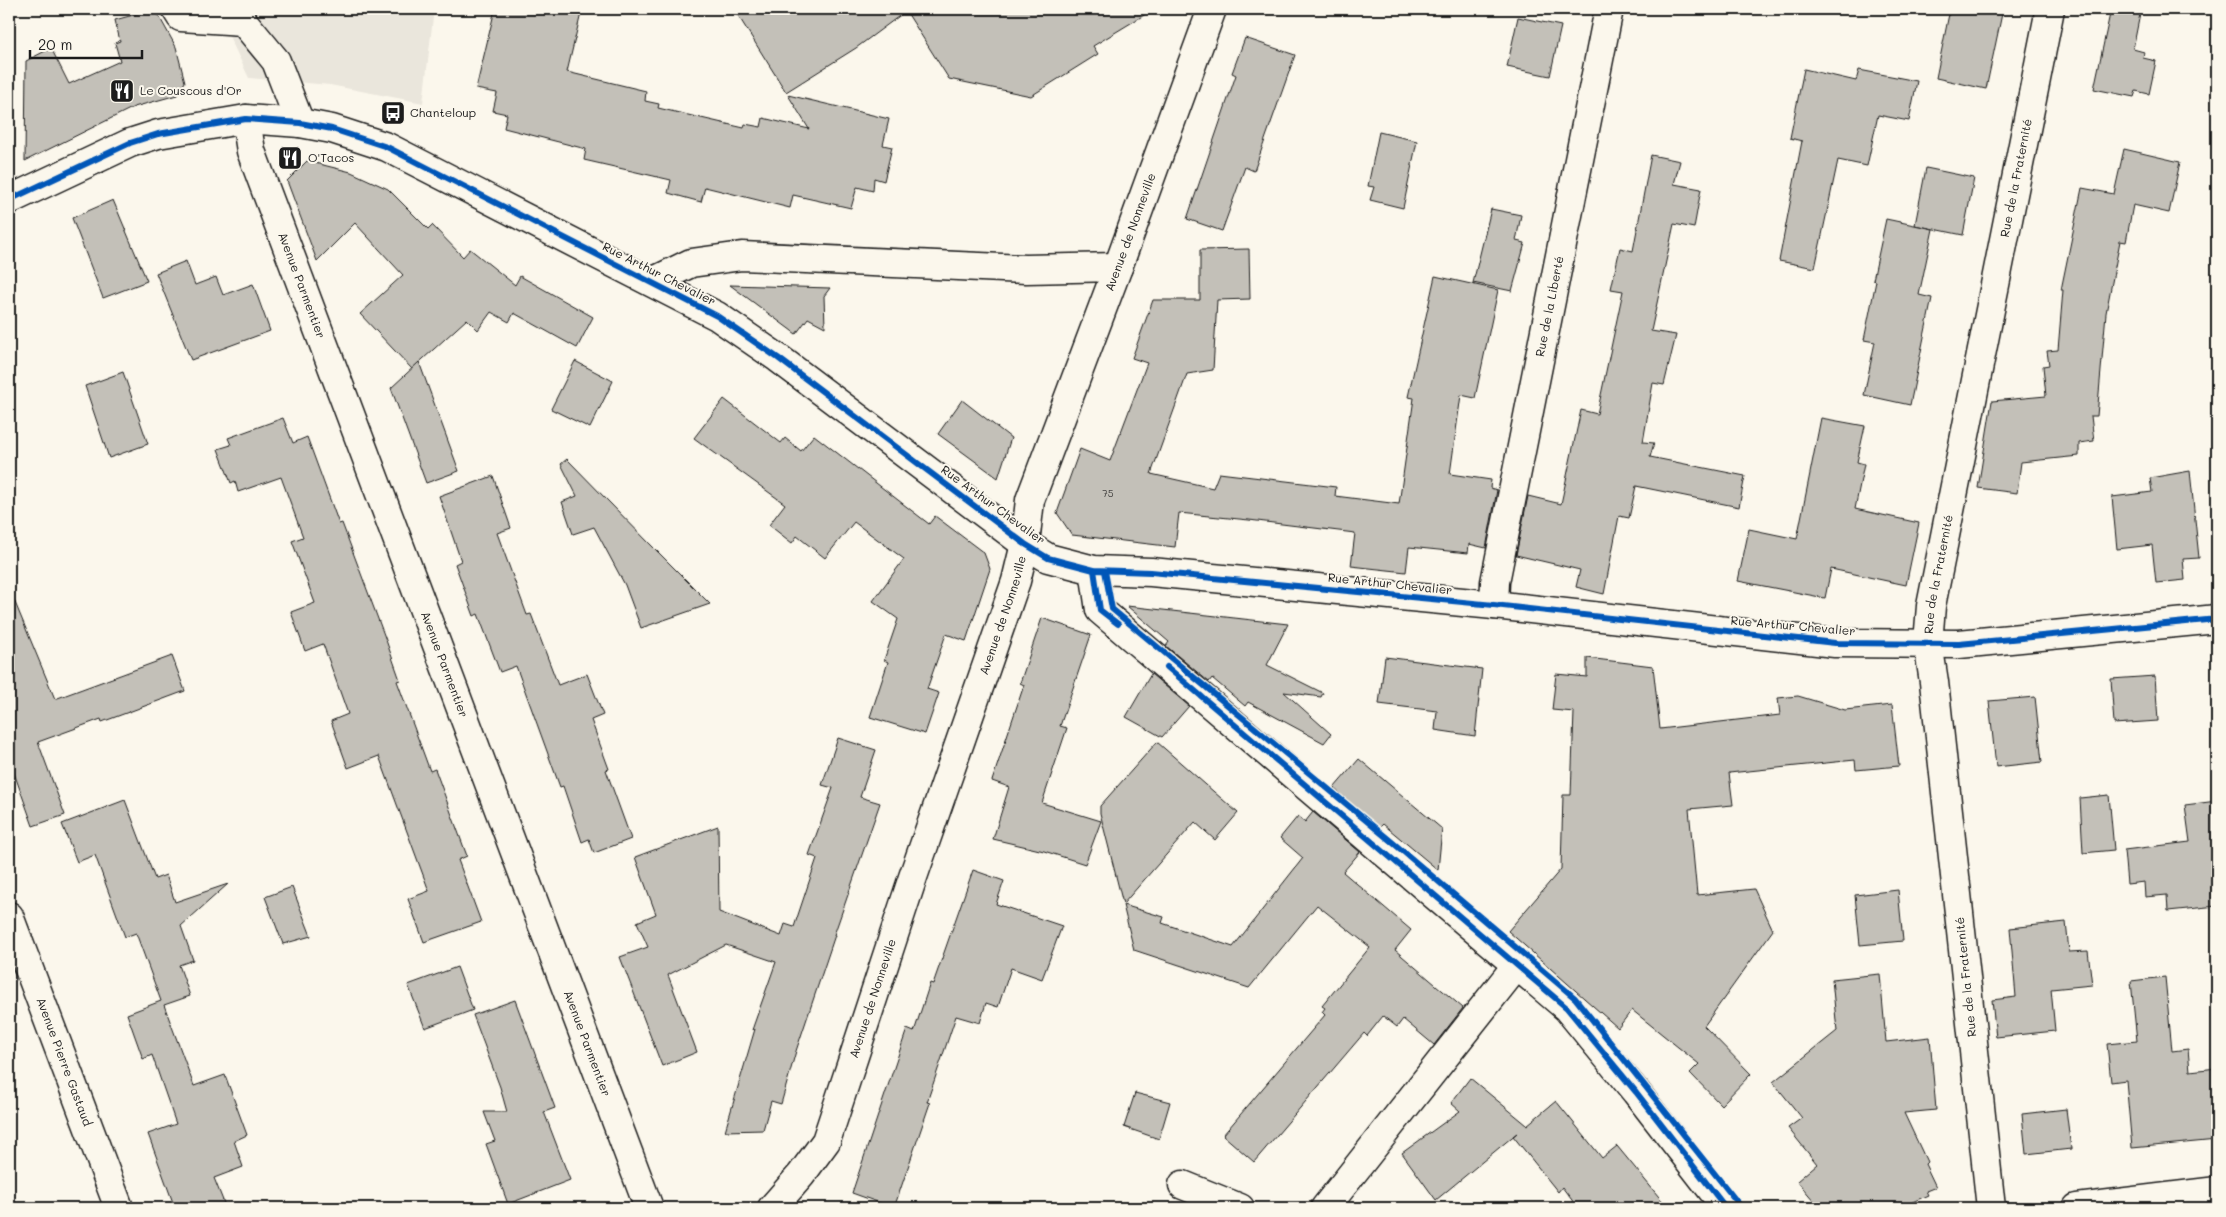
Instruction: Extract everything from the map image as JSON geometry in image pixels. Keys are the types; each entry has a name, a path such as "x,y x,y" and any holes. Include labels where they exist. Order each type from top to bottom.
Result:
{"street":[{"path":"176,9 181,17 210,14 243,21 276,61 300,123"},
{"name":"Avenue de Nonneville","path":"772,1208 801,1175 826,1141 913,878 1016,581 1025,544 1030,500 1118,267 1212,9"},
{"name":"Rue de la Liberté","path":"1494,606 1495,582 1610,9"},
{"name":"Rue de la Fraternité","path":"1991,1208 1934,682 1928,643 1931,606 2050,9"},
{"name":"Rue Arthur Chevalier","path":"9,200 130,143 158,134 246,119 300,123 332,129 387,147 717,316 778,358 1025,544 1048,558 1094,570 1151,572 1494,606 1835,643 1959,644 2217,619"},
{"name":"Avenue Parmentier","path":"246,119 251,151 649,1208"},
{"path":"652,282 691,263 742,256 1026,268 1118,267"},
{"path":"1094,570 1100,610 1567,1008 1636,1092 1726,1208"},
{"name":"Avenue Pierre Gastaud","path":"9,916 119,1208"},
{"path":"1325,1208 1517,965"},
{"path":"1183,1185 1240,1208"},
{"path":"2077,1208 2217,1191"}],"shaded area":[{"path":"216,9 434,9 423,103 330,85 249,78"}],"building":[{"path":"155,9 176,47 185,82 177,95 134,107 25,161 26,61 51,48 69,84 120,61 115,43 120,41 115,20"},
{"path":"495,9 582,9 567,72 646,91 645,101 659,104 658,108 744,128 745,124 761,127 763,118 809,129 788,95 889,119 883,145 892,147 884,181 874,178 873,191 857,187 851,208 793,195 790,208 705,187 701,202 668,193 671,180 584,160 586,149 504,128 507,114 493,111 497,93 476,89"},
{"path":"734,9 1154,9 1093,46 1098,54 1031,96 949,79 906,11 856,48 786,92"},
{"path":"1950,9 2003,9 1986,89 1936,78"},
{"path":"2111,9 2141,9 2133,49 2144,52 2143,58 2156,61 2149,94 2136,91 2134,97 2094,89"},
{"path":"1518,17 1561,26 1550,76 1507,67"},
{"path":"1245,38 1295,55 1254,171 1245,167 1222,231 1187,219 1236,75 1232,73"},
{"path":"1804,69 1856,81 1859,70 1917,81 1909,121 1878,115 1867,166 1838,160 1815,268 1779,261 1802,141 1790,138"},
{"path":"1379,132 1417,141 1403,208 1370,200 1374,187 1368,186"},
{"path":"2124,149 2180,162 2169,213 2133,205 2126,242 2120,241 2106,313 2097,416 2091,416 2094,441 2079,443 2079,456 2021,462 2017,493 1978,488 1992,401 2046,396 2043,366 2049,365 2047,351 2058,350 2063,290 2061,290 2082,188 2114,194"},
{"path":"1651,155 1680,161 1674,184 1701,189 1694,228 1674,224 1651,331 1676,335 1664,385 1653,383 1643,442 1654,443 1650,457 1745,476 1739,507 1636,486 1629,518 1619,516 1604,594 1576,587 1580,570 1516,555 1528,496 1561,504 1581,410 1597,414 1623,291 1611,289 1620,248 1633,251"},
{"path":"307,161 351,172 388,189 428,229 432,225 463,257 470,249 515,285 520,276 593,317 577,348 514,313 509,322 491,312 478,330 467,319 412,369 360,314 403,275 355,223 317,261 287,181"},
{"path":"1926,168 1974,178 1963,235 1915,225"},
{"path":"113,200 147,281 103,298 72,218"},
{"path":"1491,209 1521,215 1516,241 1525,243 1512,291 1473,283"},
{"path":"1886,219 1933,229 1919,295 1932,298 1910,405 1864,395 1875,342 1864,340 1876,281 1873,280"},
{"path":"1249,249 1250,299 1217,300 1213,370 1187,374 1151,474 1213,488 1219,473 1336,487 1335,496 1399,504 1414,398 1408,397 1435,276 1498,290 1475,398 1461,395 1450,474 1491,480 1490,488 1497,490 1486,548 1469,544 1468,553 1409,547 1406,572 1351,566 1355,533 1249,520 1179,513 1175,547 1072,535 1057,513 1080,449 1110,461 1147,363 1132,358 1153,300 1200,300 1200,250"},
{"path":"186,261 195,285 216,277 223,295 253,284 270,331 191,360 156,273"},
{"path":"730,285 830,288 824,296 825,327 808,318 796,334"},
{"path":"575,361 613,381 590,428 551,409"},
{"path":"419,362 459,471 426,483 391,388"},
{"path":"123,372 148,444 109,458 85,386"},
{"path":"724,399 781,443 785,438 801,451 814,435 929,524 935,516 984,553 990,569 966,641 946,634 927,689 939,693 925,734 870,717 888,662 884,660 898,619 873,601 904,559 854,522 825,558 797,536 792,543 769,525 785,504 694,438"},
{"path":"962,400 1011,438 998,478 938,434"},
{"path":"283,418 293,443 307,437 339,524 342,523 387,643 400,680 397,681 430,771 435,769 467,856 458,860 481,922 424,942 408,899 429,891 379,756 348,768 331,721 348,714 323,644 305,651 291,612 315,603 292,541 303,537 281,477 238,492 235,481 231,483 218,449 231,445 228,438"},
{"path":"1821,418 1865,426 1857,462 1864,464 1855,509 1919,523 1906,585 1831,569 1825,598 1738,581 1749,529 1797,539"},
{"path":"567,459 710,604 641,628 625,585 594,527 573,534 562,502 577,496 561,464"},
{"path":"2190,471 2199,558 2183,559 2185,580 2156,583 2152,545 2117,549 2112,497 2152,492 2150,478"},
{"path":"493,476 511,528 497,533 527,615 531,614 558,685 587,674 603,715 591,720 609,769 606,770 631,839 594,853 589,839 582,842 563,786 560,787 516,666 500,672 478,614 474,616 455,564 461,561 439,496"},
{"path":"9,588 55,699 172,656 185,691 102,722 101,719 38,742 65,815 33,826 9,759"},
{"path":"1127,606 1288,624 1267,665 1323,693 1321,697 1284,692 1331,734 1324,743 1248,702 1245,706 1212,678 1209,682 1166,646 1169,642"},
{"path":"1042,618 1091,635 1060,726 1067,728 1042,803 1101,821 1085,864 1044,851 993,839 1009,787 992,781 1024,685 1020,683"},
{"path":"1385,657 1482,669 1475,736 1435,730 1437,711 1379,704"},
{"path":"1587,658 1653,666 1660,729 1780,715 1778,698 1798,696 1845,710 1892,705 1899,766 1856,770 1855,760 1729,773 1733,805 1689,809 1697,895 1754,889 1773,930 1704,1026 1751,1074 1721,1105 1690,1073 1699,1064 1632,1010 1618,1028 1508,931 1561,869 1563,795 1571,795 1574,712 1552,710 1556,674 1587,677"},
{"path":"1151,674 1189,706 1162,737 1126,717"},
{"path":"2155,676 2158,721 2114,724 2111,679"},
{"path":"2035,697 2042,762 1996,767 1989,701"},
{"path":"838,738 876,750 860,797 880,803 834,935 796,1051 781,1104 771,1101 763,1130 725,1131 755,1029 752,1030 776,962 726,945 668,975 697,1052 662,1066 620,957 648,947 637,922 656,914 635,857 718,826 719,912 781,936 785,924 794,927 817,858 809,855 833,788 822,785"},
{"path":"1157,742 1238,813 1215,840 1195,822 1123,904 1100,813 1100,806"},
{"path":"1359,759 1442,829 1438,870 1383,824 1379,828 1334,788"},
{"path":"2109,795 2114,850 2083,853 2080,798"},
{"path":"125,800 155,879 166,875 175,902 228,884 181,926 193,960 179,965 190,996 164,1005 194,1086 225,1075 247,1135 234,1141 243,1167 214,1178 226,1208 175,1208 148,1134 176,1124 152,1055 143,1059 127,1014 161,1001 136,933 125,937 95,855 77,862 62,824"},
{"path":"2217,801 2217,906 2168,911 2167,895 2145,897 2144,882 2127,884 2124,850 2190,842 2185,805"},
{"path":"1313,812 1360,852 1343,872 1411,930 1395,950 1463,1008 1434,1045 1403,1019 1397,1027 1383,1016 1367,1036 1364,1033 1254,1162 1223,1135 1325,1015 1322,1012 1325,1008 1322,1006 1370,947 1317,905 1249,988 1134,950 1123,905 1164,917 1162,923 1233,947 1303,858 1280,838 1298,816 1305,822"},
{"path":"973,870 1004,881 996,904 1062,926 1042,979 1011,968 998,1007 986,1003 980,1023 956,1016 927,1102 930,1103 894,1208 852,1193 907,1029 914,1032 930,983 933,984"},
{"path":"292,887 311,936 283,944 265,897"},
{"path":"1898,890 1903,941 1860,945 1855,895"},
{"path":"2066,922 2069,952 2088,951 2092,985 2051,989 2055,1031 1996,1037 1992,1000 2016,997 2010,928"},
{"path":"457,967 473,1010 425,1028 408,985"},
{"path":"1880,974 1886,1042 1930,1037 1936,1110 1904,1113 1927,1162 1925,1164 1936,1187 1926,1191 1928,1195 1899,1208 1820,1208 1797,1181 1817,1164 1788,1128 1802,1118 1773,1082 1837,1031 1832,979"},
{"path":"2165,977 2172,1051 2188,1049 2190,1071 2217,1068 2217,1140 2132,1148 2126,1080 2111,1082 2107,1044 2137,1041 2131,981"},
{"path":"515,1000 555,1108 544,1112 570,1180 508,1204 486,1144 495,1141 484,1112 507,1112 500,1087 473,1015"},
{"path":"1470,1078 1527,1125 1556,1101 1602,1158 1617,1146 1668,1208 1578,1208 1562,1187 1558,1192 1513,1136 1436,1200 1402,1153 1460,1111 1451,1103"},
{"path":"1135,1093 1170,1102 1159,1139 1124,1127"},
{"path":"2066,1109 2071,1149 2026,1154 2022,1114"}],"cycle path":[{"path":"9,200 130,143 158,134 246,119 300,123 332,129 387,147 717,316 778,358 1025,544 1048,558 1094,570 1151,572 1494,605 1835,643 1959,644 2217,619"},
{"path":"1094,570 1100,610 1118,624"},
{"path":"1105,571 1112,609 1398,847 1575,998 1742,1208"},
{"path":"1167,667 1567,1008 1636,1092 1726,1208"}],"place":[{"name":"Le Couscous d'Or","path":"122,91"},
{"name":"Chanteloup","path":"393,113"},
{"name":"O'Tacos","path":"290,158"}]}
